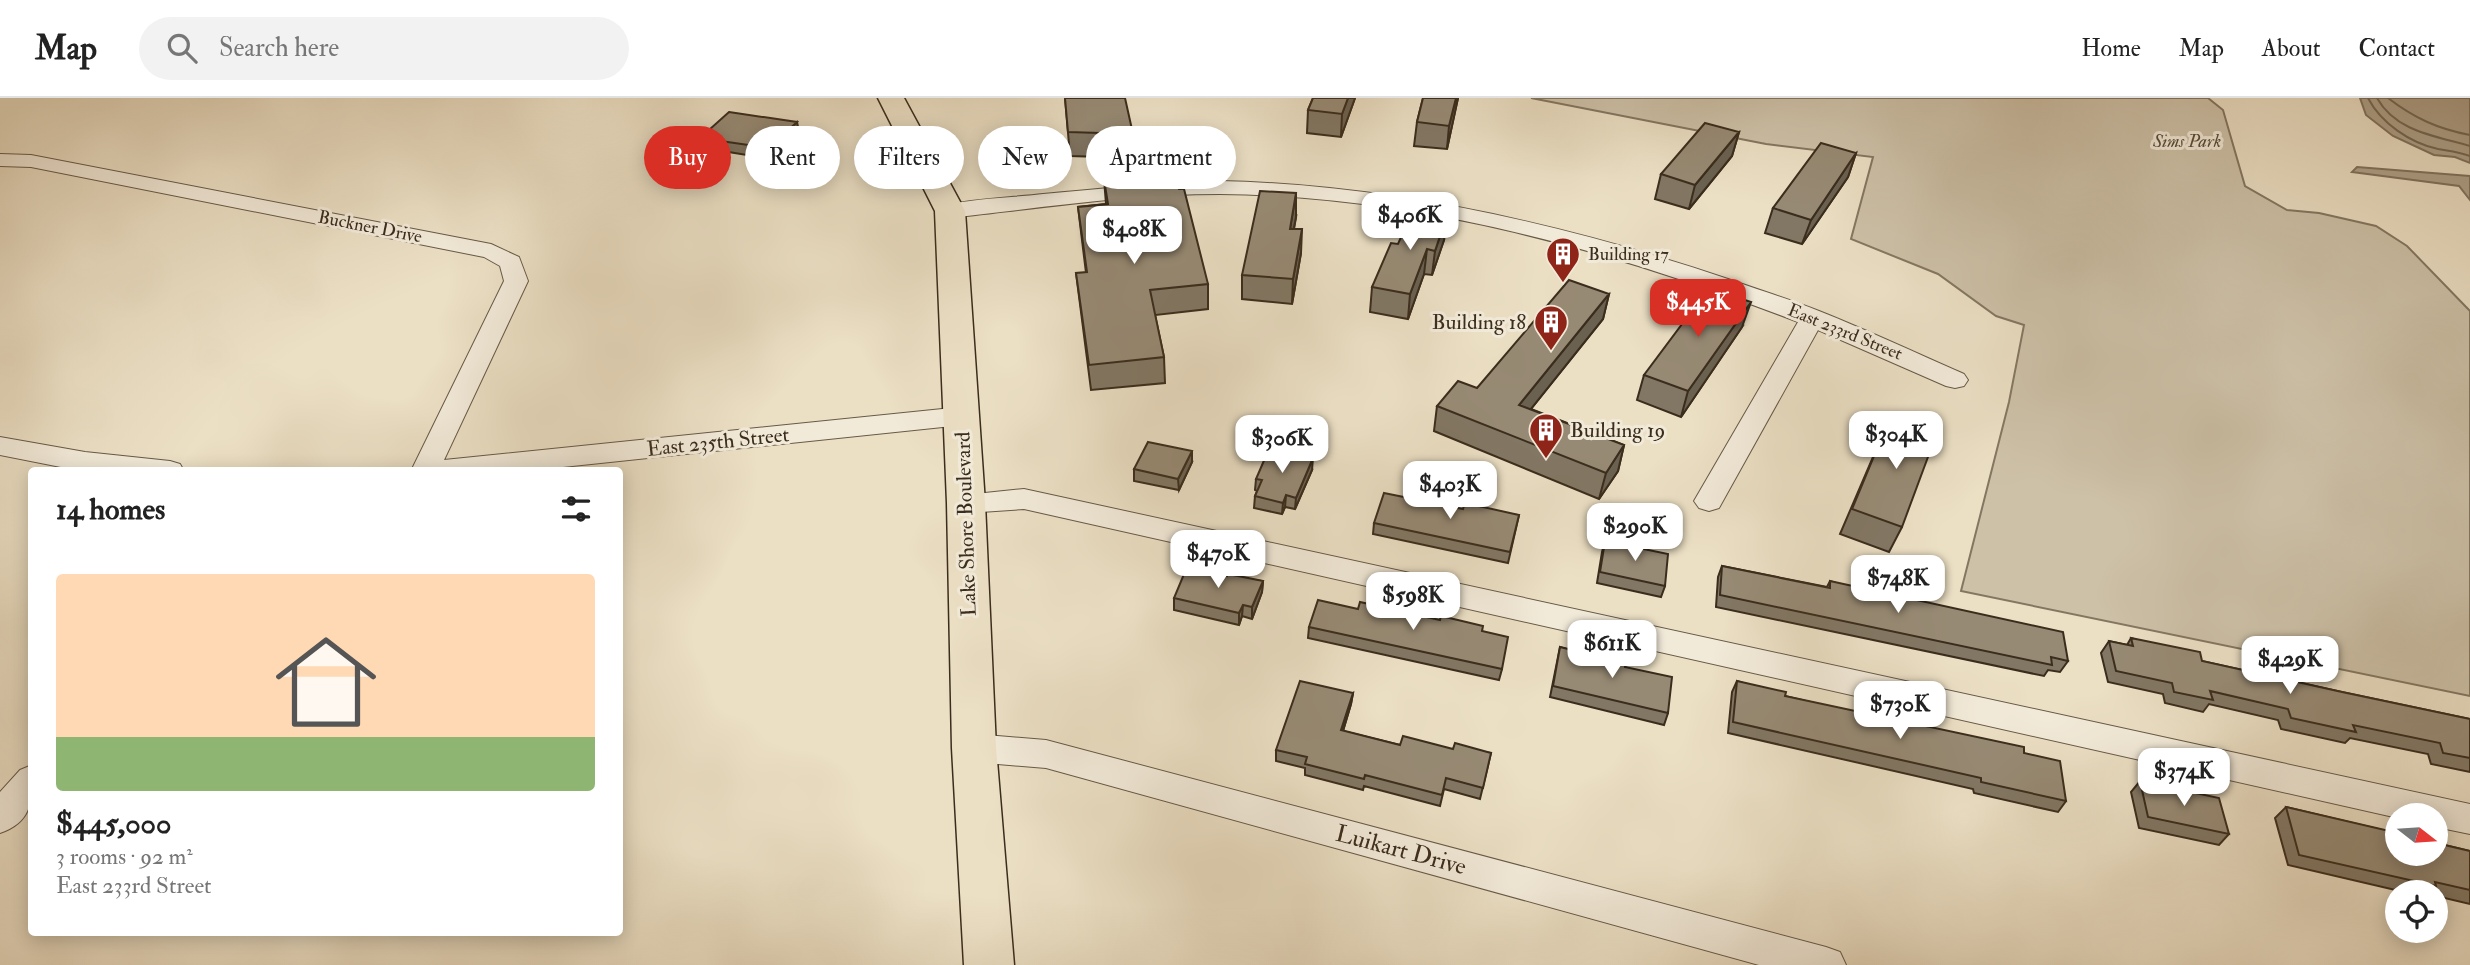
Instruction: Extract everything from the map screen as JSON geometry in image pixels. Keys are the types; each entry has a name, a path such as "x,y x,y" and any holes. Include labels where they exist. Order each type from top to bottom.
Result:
{"main road":[{"name":"Lake Shore Boulevard","path":"891,98 950,211 966,503 974,748 989,965"}],"street":[{"name":"Buckner Drive","path":"0,160 31,161 477,248 491,251 512,262 516,281 427,467"},
{"name":"East 233rd Street","path":"950,211 1191,188 1256,188 1364,198 1518,226 1662,264 1813,317 1955,380"},
{"path":"1709,501 1813,317"},
{"name":"East 235th Street","path":"503,467 593,462 962,415"},
{"path":"7,454 116,467"},
{"path":"966,503 1024,499 2470,819"},
{"name":"Luikart Drive","path":"974,748 1046,754 1826,965"},
{"path":"0,818 28,785"}],"green space":[{"name":"Sims Park","path":"1531,98 2208,98 2223,110 2245,186 2287,210 2319,213 2376,226 2407,246 2470,311 2470,696 1961,591 2009,402 2024,325 1996,316 1938,274 1851,239 1873,157 1766,144"}],"water":[{"path":"2360,98 2470,98 2470,163 2455,157 2434,155 2393,136 2366,115"},
{"path":"2357,167 2470,176 2470,200 2459,186 2352,172"}],"building":[{"path":"1065,98 1125,98 1131,126 1086,126 1086,133 1072,132 1072,126 1067,126"},
{"path":"1313,98 1348,98 1342,114 1308,110"},
{"path":"1423,98 1456,98 1449,126 1417,122"},
{"path":"729,112 797,122 793,126 745,126 745,145 731,142 731,126 713,126"},
{"path":"1705,123 1739,132 1695,185 1661,174"},
{"path":"1821,143 1856,153 1811,220 1773,208"},
{"path":"1106,189 1184,189 1208,284 1150,290 1164,357 1089,365 1076,273 1087,272 1078,207 1108,204"},
{"path":"1260,191 1296,193 1290,229 1302,229 1293,279 1242,275"},
{"path":"1413,210 1447,215 1435,251 1427,249 1410,294 1372,287 1391,243 1398,244"},
{"path":"1569,280 1609,294 1519,405 1624,445 1606,473 1437,406 1458,381 1477,388"},
{"path":"1709,288 1751,302 1688,391 1644,375"},
{"path":"1891,415 1938,430 1902,527 1852,509"},
{"path":"1148,442 1192,451 1178,479 1134,469"},
{"path":"1269,449 1313,458 1296,498 1286,495 1283,503 1255,496 1262,480 1256,479"},
{"path":"1384,493 1463,509 1465,503 1519,515 1510,552 1374,523"},
{"path":"1605,541 1668,554 1665,586 1600,572"},
{"path":"1722,566 1830,588 1830,581 2063,632 2068,661 2051,657 2052,665 1720,595"},
{"path":"1187,567 1263,581 1252,607 1243,605 1239,613 1174,598"},
{"path":"1318,600 1358,609 1360,602 1440,620 1441,616 1483,626 1482,631 1508,637 1502,669 1309,627"},
{"path":"2131,638 2200,652 2202,661 2470,719 2470,758 2443,753 2440,743 2353,725 2356,732 2291,718 2288,709 2210,691 2213,700 2174,692 2172,683 2116,671 2109,641 2133,646"},
{"path":"1560,647 1626,663 1625,667 1672,677 1668,713 1553,686"},
{"path":"1300,681 1353,693 1341,730 1400,745 1403,736 1453,749 1455,743 1491,753 1483,788 1446,778 1442,795 1365,775 1364,779 1305,764 1307,757 1276,750"},
{"path":"1737,681 1786,692 1785,696 2024,747 2024,753 2060,761 2066,801 1981,782 1981,778 1733,722"},
{"path":"2140,781 2219,798 2229,834 2148,817"},
{"path":"2286,807 2385,830 2385,866 2448,866 2448,846 2470,851 2470,890 2448,885 2448,880 2409,880 2299,855"}],"place":[{"name":"Building 17","path":"1563,284"},
{"name":"Building 18","path":"1551,352"},
{"name":"Building 19","path":"1546,460"}]}
